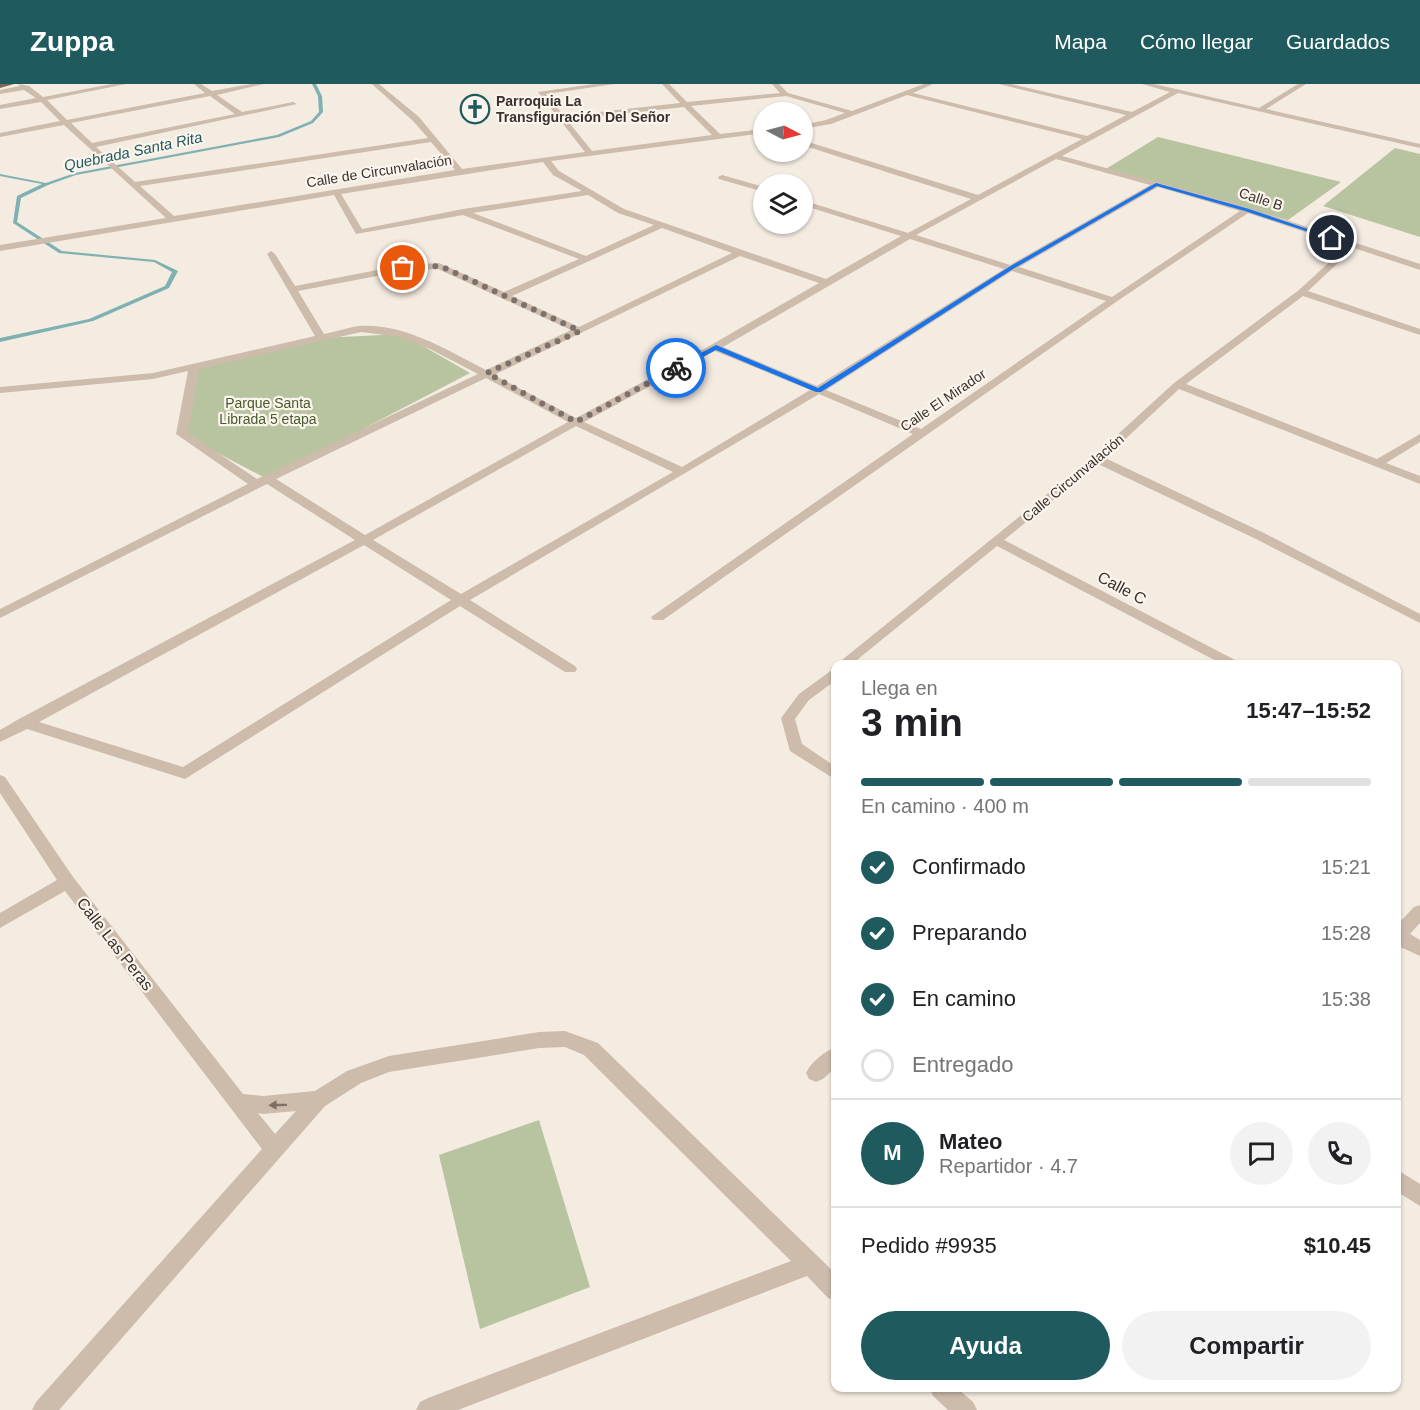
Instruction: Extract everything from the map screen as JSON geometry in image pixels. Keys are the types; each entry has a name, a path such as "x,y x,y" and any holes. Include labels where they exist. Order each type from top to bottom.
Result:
{"main road":[{"path":"0,86 11,84"}],"street":[{"path":"0,107 123,84"},
{"path":"197,84 241,115"},
{"path":"0,135 261,84"},
{"path":"375,84 416,119 460,171"},
{"path":"590,153 542,92 612,84"},
{"path":"666,84 718,137"},
{"path":"775,84 786,94"},
{"path":"813,125 828,122 930,84"},
{"path":"1002,84 1134,115"},
{"path":"1145,84 1420,146"},
{"path":"1260,110 1303,84"},
{"path":"0,92 24,86 42,99 108,163 172,219"},
{"path":"0,737 716,347 908,236 1177,91"},
{"path":"907,93 1089,139"},
{"path":"562,118 786,94 852,113"},
{"path":"90,146 293,104"},
{"name":"Calle de Circunvalación","path":"0,248 460,171 753,132"},
{"path":"133,185 433,139"},
{"path":"813,146 978,198"},
{"name":"Calle B","path":"1056,157 1247,210 1420,267"},
{"path":"545,159 556,173 621,211 827,284"},
{"path":"722,177 753,187"},
{"path":"24,723 184,773 459,601 682,472 819,390 1011,268 1156,184"},
{"path":"336,192 359,232 463,212 588,193"},
{"path":"813,206 1113,300"},
{"name":"Calle El Mirador","path":"658,617 1113,300 1247,210"},
{"path":"463,212 586,259"},
{"path":"504,296 660,226"},
{"name":"Calle Circunvalación","path":"849,660 1097,459 1178,385 1302,292 1353,245"},
{"path":"0,614 262,482 738,253"},
{"path":"271,254 321,338"},
{"path":"292,289 403,268 439,266 580,331"},
{"path":"1302,292 1420,332"},
{"path":"0,390 153,376 361,329 402,334 434,346 576,422 682,472"},
{"path":"716,347 921,433"},
{"path":"194,367 182,434 262,482 366,539 459,601 570,669"},
{"path":"1178,385 1420,480"},
{"path":"1378,463 1420,438"},
{"path":"1097,459 1260,536 1420,619"},
{"name":"Calle C","path":"996,541 1224,660"},
{"path":"831,676 804,697 788,718 795,747 831,772"},
{"name":"Calle Las Peras","path":"0,781 67,882 274,1149"},
{"path":"0,921 67,882"},
{"path":"1401,932 1420,912"},
{"path":"1401,938 1420,949"},
{"path":"44,1410 318,1100 354,1077 388,1064 539,1040 565,1039 591,1049 831,1286"},
{"path":"816,1073 831,1060"},
{"path":"237,1102 272,1105 318,1100"},
{"path":"1401,1183 1420,1196"},
{"path":"428,1410 808,1265"},
{"path":"946,1392 966,1410"}],"green space":[{"path":"1158,137 1341,182 1288,220 1104,170"},
{"path":"1395,148 1420,154 1420,237 1323,206"},
{"name":"Parque Santa Librada 5 etapa","path":"402,334 470,373 267,479 182,434 194,367 321,338"},
{"path":"539,1120 590,1287 480,1329 439,1155"}],"waterway":[{"name":"Quebrada Santa Rita","path":"46,184 75,174 278,136 312,122 321,112 320,96 314,84"},
{"path":"0,175 46,184"},
{"name":"Quebrada Santa Rita","path":"0,340 91,320 167,287 175,271 155,261 61,252 15,223 19,197 46,184"}],"way so far":[{"path":"403,268 439,266 580,331 487,373 576,422 676,368"}],"place":[{"name":"Parroquia La Transfiguración Del Señor","path":"475,109"}],"route":[{"path":"676,368 716,347 819,390 1011,268 1156,184 1247,210 1332,238"}]}
